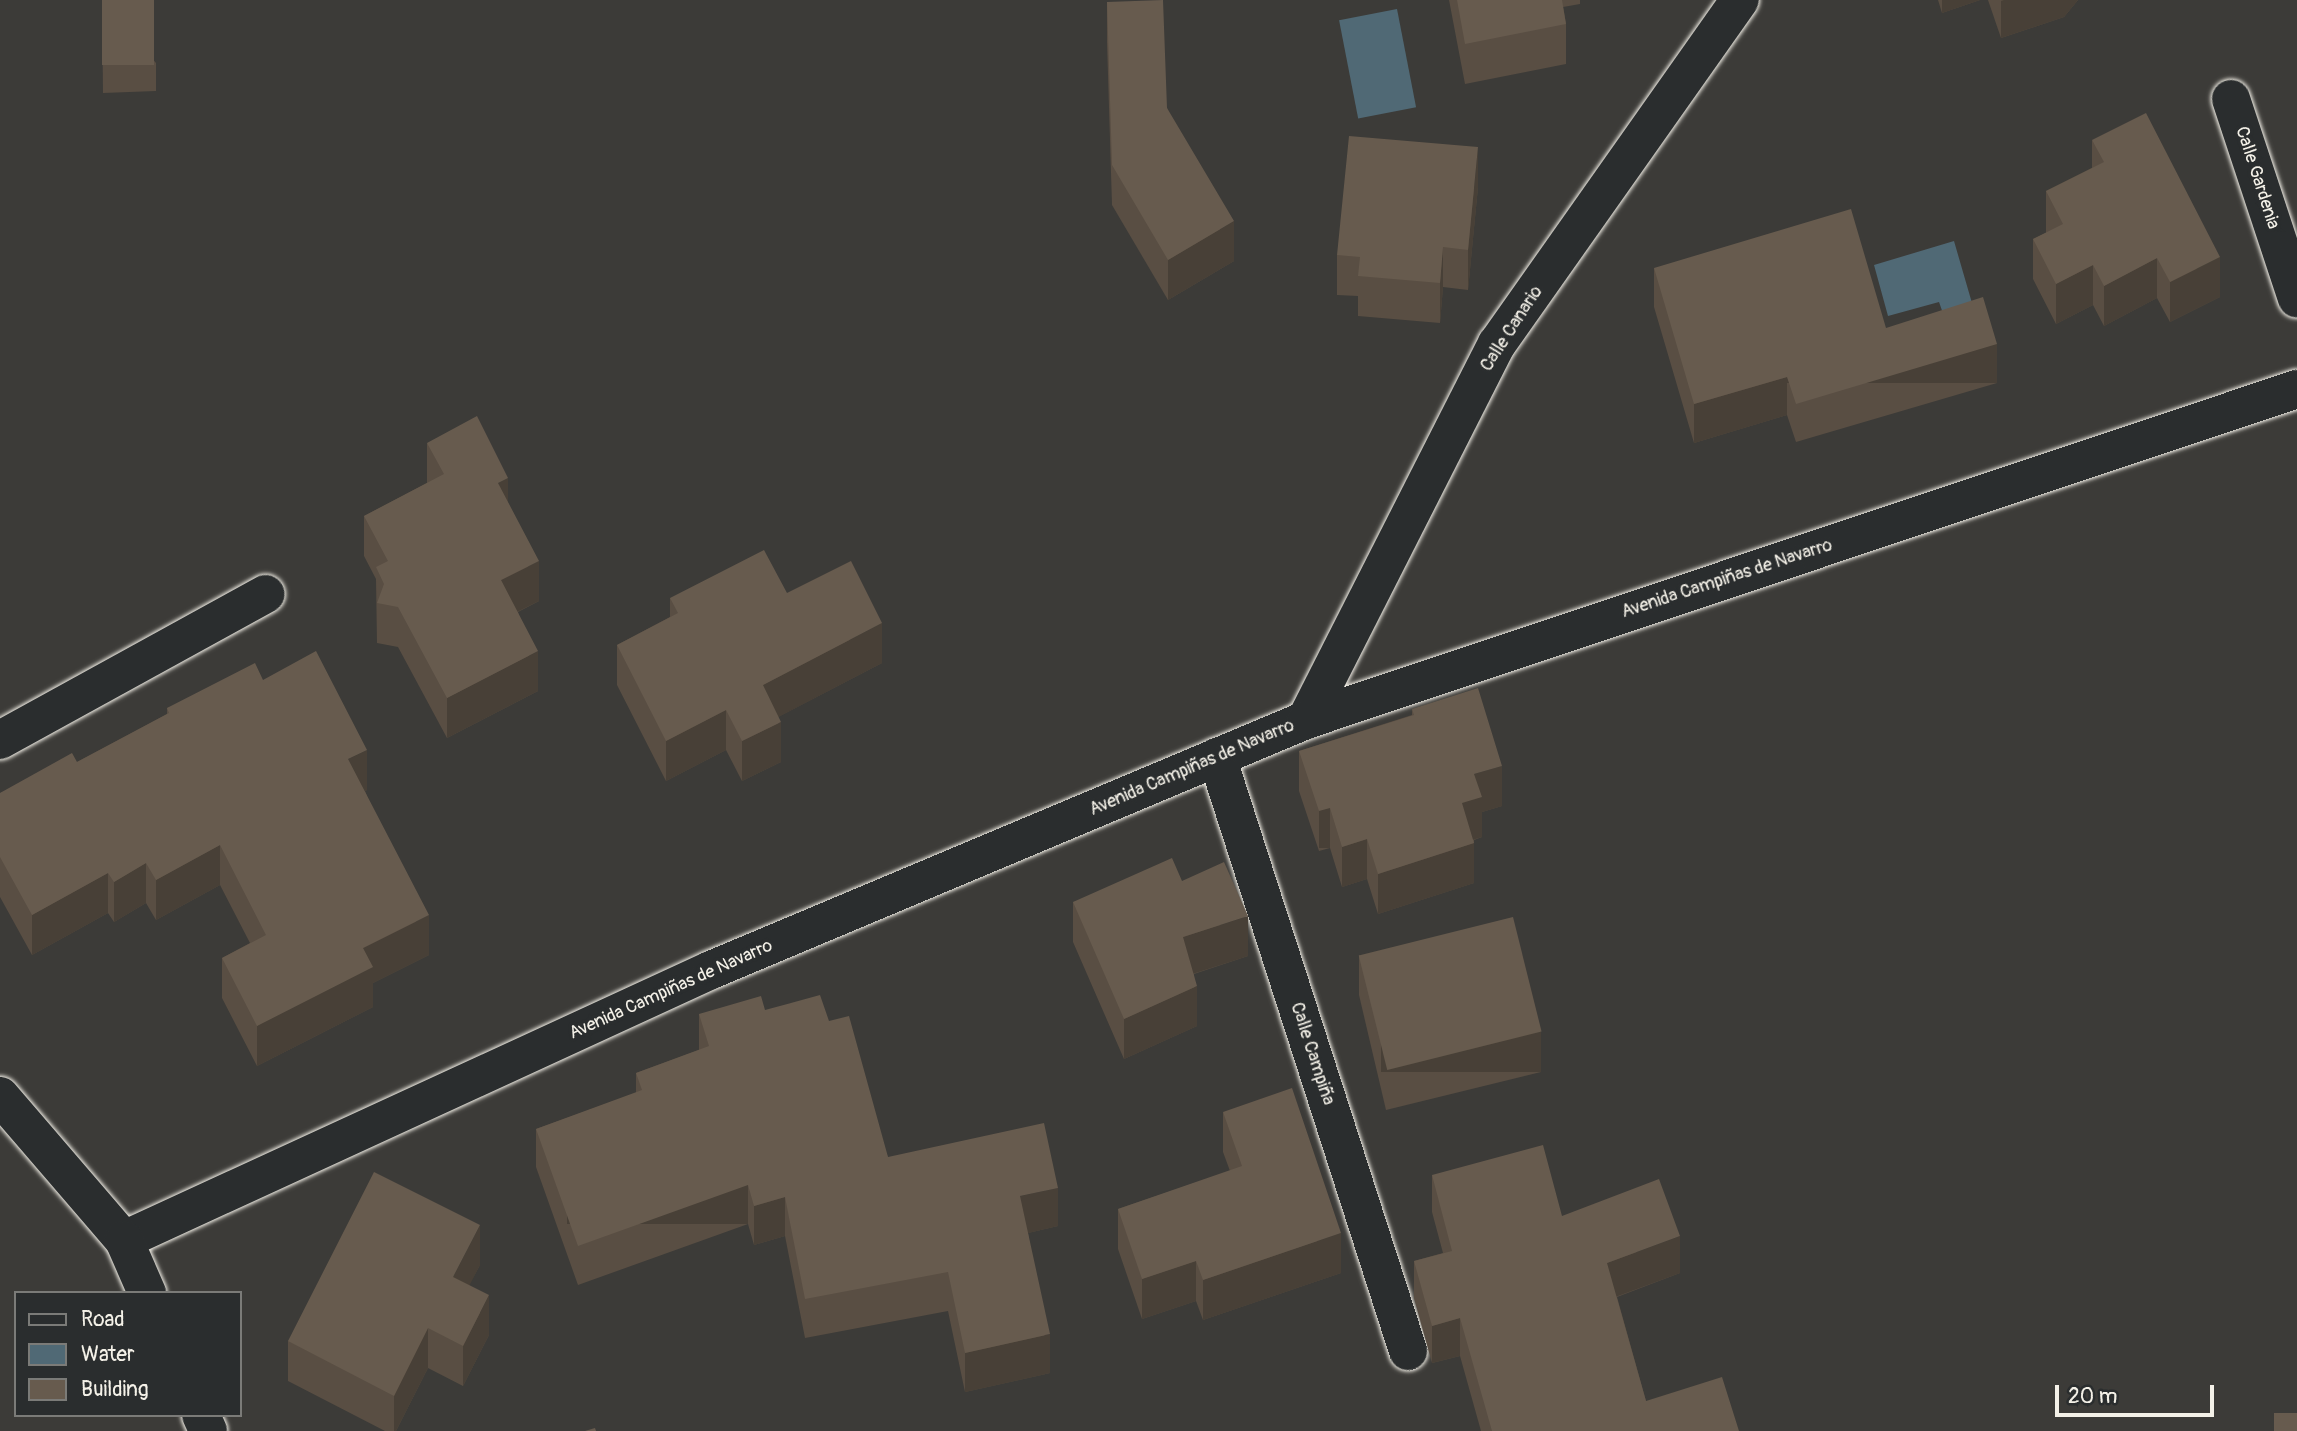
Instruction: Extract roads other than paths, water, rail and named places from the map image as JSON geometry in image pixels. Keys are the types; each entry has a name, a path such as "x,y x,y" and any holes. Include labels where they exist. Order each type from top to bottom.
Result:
{"street":[{"name":"Calle Canario","path":"1306,720 1497,344 1740,0"},
{"name":"Calle Gardenia","path":"2231,99 2297,298"},
{"name":"Avenida Campiñas de Navarro","path":"124,1240 710,970 1306,720 2297,388"},
{"path":"0,740 265,594"},
{"name":"Calle Campiña","path":"1217,757 1408,1351"},
{"path":"0,1096 124,1240 146,1291"}],"water":[{"path":"1397,9 1416,107 1358,118 1339,20"},
{"path":"1954,241 1974,310 1945,319 1939,302 1888,316 1874,265"}]}
